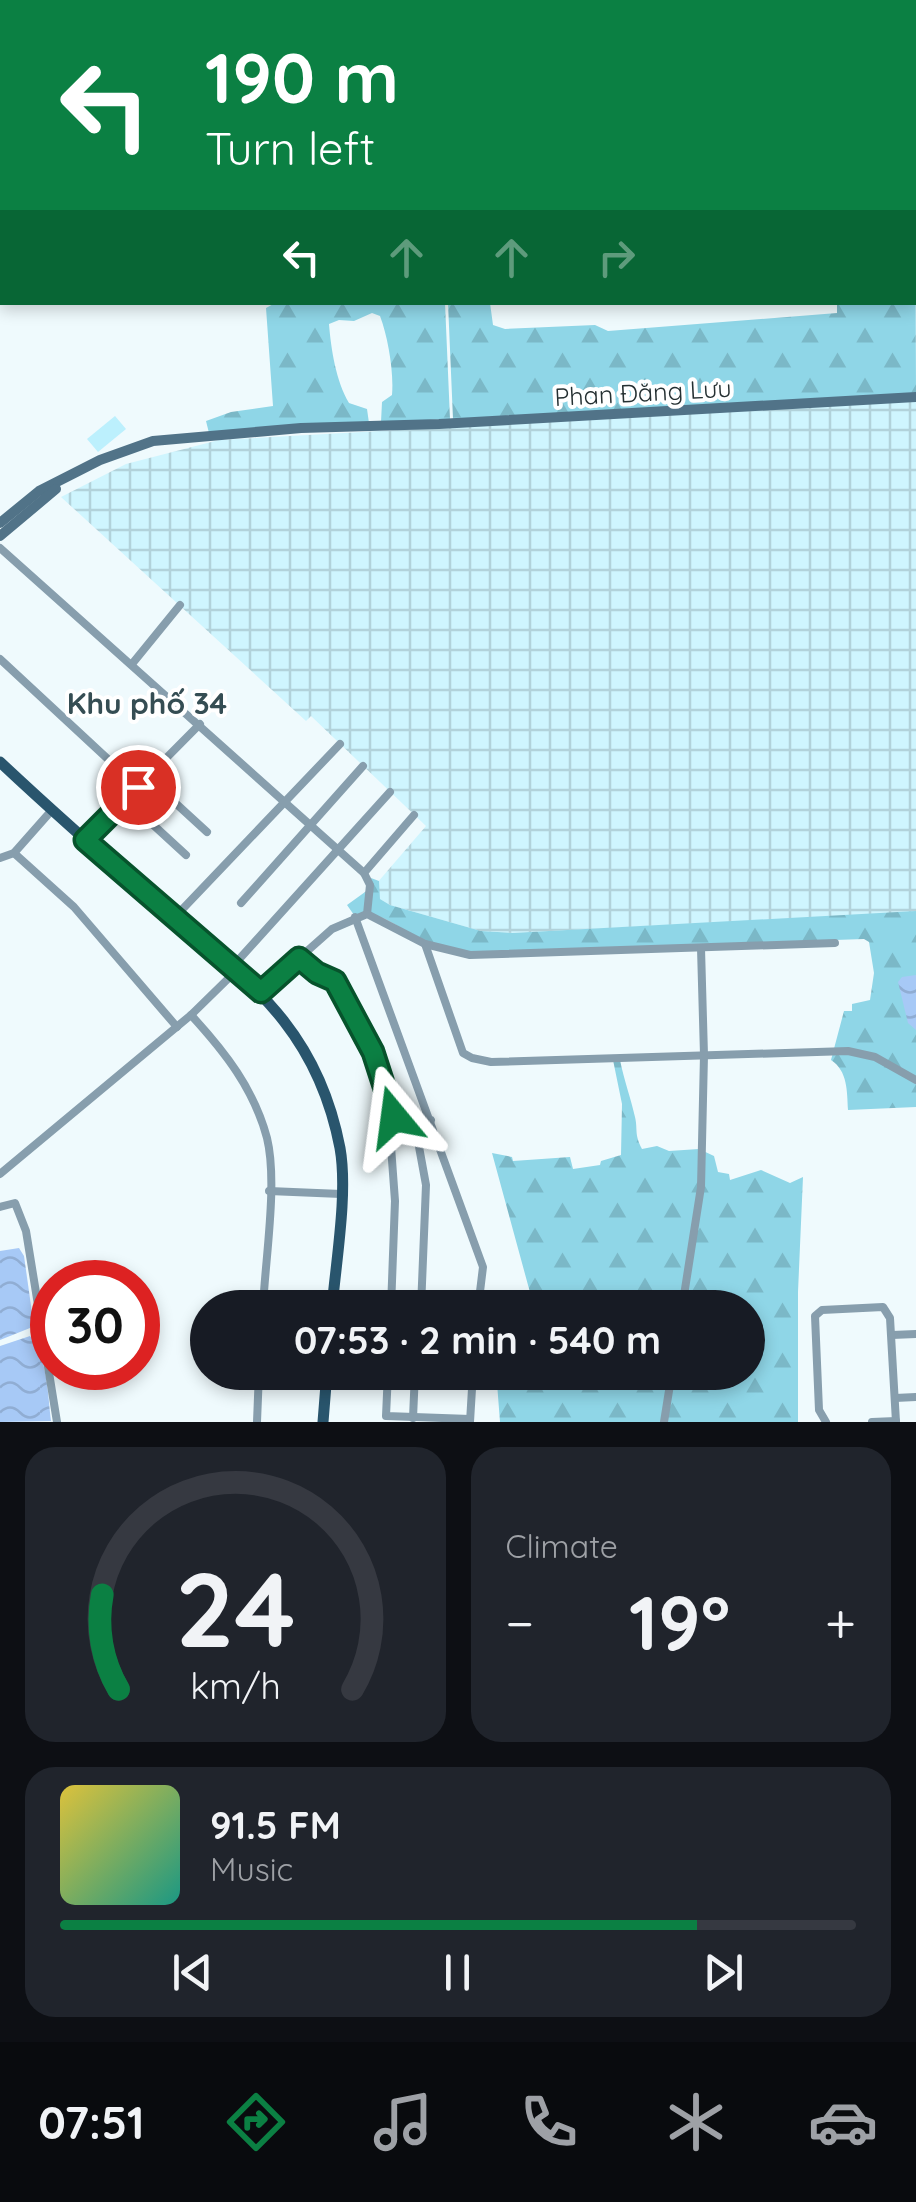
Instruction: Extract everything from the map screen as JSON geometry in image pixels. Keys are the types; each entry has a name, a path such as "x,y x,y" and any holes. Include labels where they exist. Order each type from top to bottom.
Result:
{"main road":[{"path":"0,762 261,992 296,1038 321,1088 340,1150 341,1194 333,1290"},
{"path":"323,1422 326,1390"}],"street":[{"name":"Phan Đăng Lưu","path":"68,479 100,460 153,442 242,432 916,397"},
{"path":"0,523 38,492 68,479"},
{"path":"0,536 68,479"},
{"path":"0,548 364,873 370,885 367,914"},
{"path":"132,664 180,605"},
{"path":"0,659 138,787"},
{"path":"85,840 200,724"},
{"path":"174,918 340,744"},
{"path":"240,903 363,766"},
{"path":"147,778 207,832"},
{"path":"2,1170 192,1015 390,792"},
{"path":"126,799 186,856"},
{"path":"0,858 14,854 52,810"},
{"path":"364,873 414,815"},
{"path":"14,854 74,908 177,1027"},
{"path":"261,992 332,930 367,914 424,944 470,955 836,943"},
{"path":"355,917 483,1266 480,1290"},
{"path":"424,944 463,1053 472,1058 490,1062 825,1050 862,1052 916,1080"},
{"path":"685,1290 702,1187 701,948"},
{"path":"299,958 335,981 373,1052 396,1122 403,1127 431,1120"},
{"path":"192,1015 249,1091 267,1140 269,1191 264,1290"},
{"path":"391,1290 395,1202 390,1133 396,1122"},
{"path":"415,1125 426,1185 422,1290"},
{"path":"269,1191 341,1194"},
{"path":"0,1207 15,1202 26,1231 57,1422"},
{"path":"826,1422 819,1410 815,1316 822,1310 884,1307 892,1335 896,1421 872,1422"},
{"path":"892,1335 916,1334"},
{"path":"256,1422 258,1390"},
{"path":"388,1390 387,1419 428,1420 470,1420 472,1390"},
{"path":"413,1418 415,1390"},
{"path":"664,1422 669,1390"},
{"path":"895,1398 916,1397"}],"shaded area":[{"path":"916,401 916,912 512,933 481,931 390,905 380,899 377,883 426,826 311,716 306,721 61,497 126,464 219,440"},
{"path":"115,416 126,429 98,452 87,439"}],"green space":[{"path":"445,305 450,419 381,422 382,402 392,395 392,376 383,324 380,316 372,313 354,321 329,324 341,385 349,403 367,409 369,423 209,433 206,421 231,412 273,406 266,308"},
{"path":"448,305 490,305 493,325 505,329 595,325 608,331 837,313 837,305 916,305 916,393 453,419"},
{"path":"371,878 379,881 380,899 390,905 481,931 512,933 916,911 916,1107 848,1110 844,1076 831,1060 844,1011 852,1011 852,1004 870,1000 874,973 869,942 864,939 469,953 419,939 375,915 354,915 347,905 372,887"},
{"path":"613,1060 620,1060 642,1149 699,1149 714,1156 718,1172 729,1174 730,1180 761,1170 790,1183 803,1177 798,1422 500,1422 498,1390 765,1390 765,1290 529,1290 492,1153 512,1157 513,1161 570,1157 573,1169 600,1165 601,1161 621,1155 622,1104"}],"water":[{"path":"916,975 916,1030 908,1023 898,982 902,977"},
{"path":"19,1248 24,1256 30,1328 0,1340 0,1251"},
{"path":"30,1336 30,1390 48,1390 51,1421 0,1422 0,1346"}],"district":[{"name":"Khu phố 34","path":"147,703"}],"route":[{"path":"138,787 85,840 261,992 299,958 335,981 384,1077 394,1117"}]}
